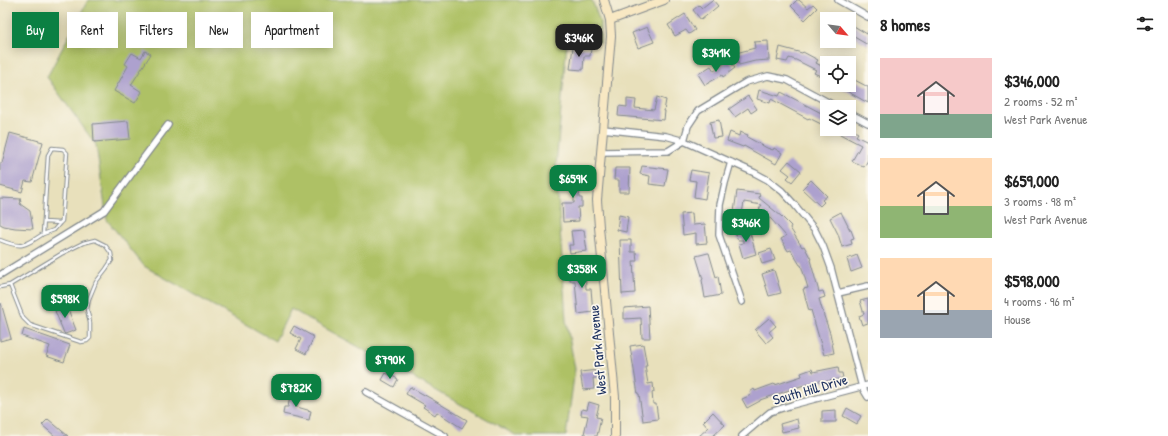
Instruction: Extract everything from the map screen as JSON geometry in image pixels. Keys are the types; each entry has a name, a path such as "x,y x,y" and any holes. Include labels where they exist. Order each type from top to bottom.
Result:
{"street":[{"name":"West Park Avenue","path":"604,0 610,20 611,36 597,200 615,397 615,436"},
{"path":"610,20 664,0"},
{"path":"838,0 868,17"},
{"path":"601,152 668,152 684,141 688,126 698,111 746,82 768,76 787,80 824,100"},
{"path":"856,117 868,123"},
{"path":"0,275 104,211 168,125"},
{"path":"602,129 666,136 684,141 754,172 768,180 782,191 804,215 815,230 823,246 868,397"},
{"path":"731,162 720,205 719,235 742,302"},
{"path":"838,293 868,286"},
{"name":"South Hill Drive","path":"742,436 770,412 865,386"},
{"path":"366,392 445,436"}],"lane":[{"path":"0,240 18,246 27,245 44,234 54,230 62,221 67,153 63,149 52,148 48,155 44,234"},
{"path":"45,222 60,223"},
{"path":"0,287 10,285 61,254 83,243 95,240 105,245 111,253 112,260 96,282 89,299 87,309 91,333 90,338 87,341 81,342 30,325 23,318 10,285"}],"green space":[{"path":"88,0 592,0 600,22 600,43 567,42 556,166 566,320 575,369 566,436 517,436 291,309 275,341 144,266 107,220 96,145 47,77 67,39 67,48 118,48 118,12 82,12"}],"building":[{"path":"712,0 718,6 701,20 693,10 699,5 702,8"},
{"path":"797,0 808,8 813,4 817,8 805,20 791,6"},
{"path":"685,14 695,30 689,34 686,30 675,36 668,25"},
{"path":"647,27 654,42 638,48 632,33"},
{"path":"856,27 867,34 868,31 868,45 856,38"},
{"path":"768,41 769,60 755,61 739,65 736,53 755,48 754,42"},
{"path":"573,47 591,49 590,56 584,56 583,70 570,69"},
{"path":"780,47 803,52 818,60 816,63 820,65 820,76 814,73 816,70 796,60 789,58 787,62 777,60"},
{"path":"145,51 151,54 131,85 142,92 135,103 114,91 128,66 125,64 132,53 141,58"},
{"path":"729,60 735,68 723,77 722,75 705,85 698,74 711,66 714,71"},
{"path":"856,81 868,87 868,103 848,92 856,92"},
{"path":"759,90 779,96 781,92 820,112 820,124 809,118 808,119 771,99 770,103 757,99"},
{"path":"748,96 757,109 751,113 748,108 735,117 729,109"},
{"path":"657,97 666,100 664,120 618,116 619,106 627,107 627,99 636,100 635,108 654,110"},
{"path":"719,120 722,137 713,138 710,122"},
{"path":"128,121 130,139 94,142 93,124"},
{"path":"730,132 739,136 740,132 748,135 747,137 767,148 773,150 774,148 782,153 776,164 744,146 743,147 727,141"},
{"path":"10,133 43,142 32,182 25,181 22,192 0,186 0,163 2,163"},
{"path":"844,136 856,136 868,142 868,160 864,167 852,161 861,145"},
{"path":"789,161 801,171 792,182 787,178 790,175 782,169"},
{"path":"642,166 668,169 665,186 649,184 650,176 640,174"},
{"path":"615,168 630,168 629,192 619,192 619,180 614,180"},
{"path":"691,170 709,173 705,199 694,197 696,181 689,180"},
{"path":"563,173 581,174 579,198 582,198 582,207 578,207 579,221 563,222 562,203 574,203 574,190 570,190 570,181 563,180"},
{"path":"811,180 827,196 822,200 824,202 820,206 802,189"},
{"path":"737,191 760,194 759,198 791,226 790,228 802,247 804,246 811,259 810,260 819,292 823,291 825,297 819,299 830,333 834,353 824,355 811,310 809,311 803,289 808,288 801,265 791,250 788,251 781,239 786,236 771,219 759,209 762,205 744,202 741,220 733,219"},
{"path":"0,198 21,199 20,204 30,211 33,229 15,228 0,224"},
{"path":"841,212 854,238 851,239 852,244 842,247 838,234 830,218"},
{"path":"692,213 693,225 705,224 707,243 696,244 696,233 683,235 681,214"},
{"path":"619,215 628,217 626,232 617,230"},
{"path":"749,229 756,254 743,258 739,244 743,243 743,240 738,240 735,233"},
{"path":"584,230 587,251 570,253 569,245 573,245 571,231"},
{"path":"620,240 631,240 631,252 636,252 637,261 633,261 635,293 622,294"},
{"path":"771,249 775,260 762,264 759,253"},
{"path":"709,253 716,277 718,276 721,295 705,298 703,279 696,256"},
{"path":"857,255 862,268 851,272 847,259"},
{"path":"585,264 586,289 591,289 593,312 578,314 575,281 570,281 570,265"},
{"path":"774,270 781,293 769,296 762,274"},
{"path":"868,299 868,323 862,325 859,316 864,314 860,301"},
{"path":"65,301 76,330 65,334 55,311 61,309 59,304"},
{"path":"1,303 11,338 0,341 0,304"},
{"path":"648,306 650,338 642,338 641,318 624,319 624,308"},
{"path":"769,318 776,326 769,332 773,337 766,343 755,330"},
{"path":"294,326 314,337 306,354 296,349 301,339 290,333"},
{"path":"24,329 70,345 64,362 46,356 50,346 22,336"},
{"path":"643,344 647,366 645,366 648,384 653,383 653,404 656,404 658,419 643,421 630,346"},
{"path":"838,367 839,373 842,373 843,378 823,382 823,380 801,386 760,400 747,408 742,399 751,395 750,392 754,389 755,391 802,376 801,373 812,369 813,372"},
{"path":"598,370 599,378 593,378 594,389 583,390 580,372"},
{"path":"386,373 398,379 394,387 382,380"},
{"path":"410,387 467,420 462,428 437,412 435,415 423,407 425,405 406,394"},
{"path":"291,391 300,393 297,407 311,411 309,420 283,414 284,407 288,407"},
{"path":"589,402 599,405 596,417 601,418 597,436 585,436 586,434 584,434 588,416 581,415 582,409 587,410"},
{"path":"847,408 861,416 857,424 843,416"},
{"path":"836,410 836,422 822,422 822,411"},
{"path":"713,412 725,425 713,436 699,436 708,428 703,422"},
{"path":"48,419 68,436 55,436 42,425"},
{"path":"797,419 799,428 782,432 780,424"}]}
